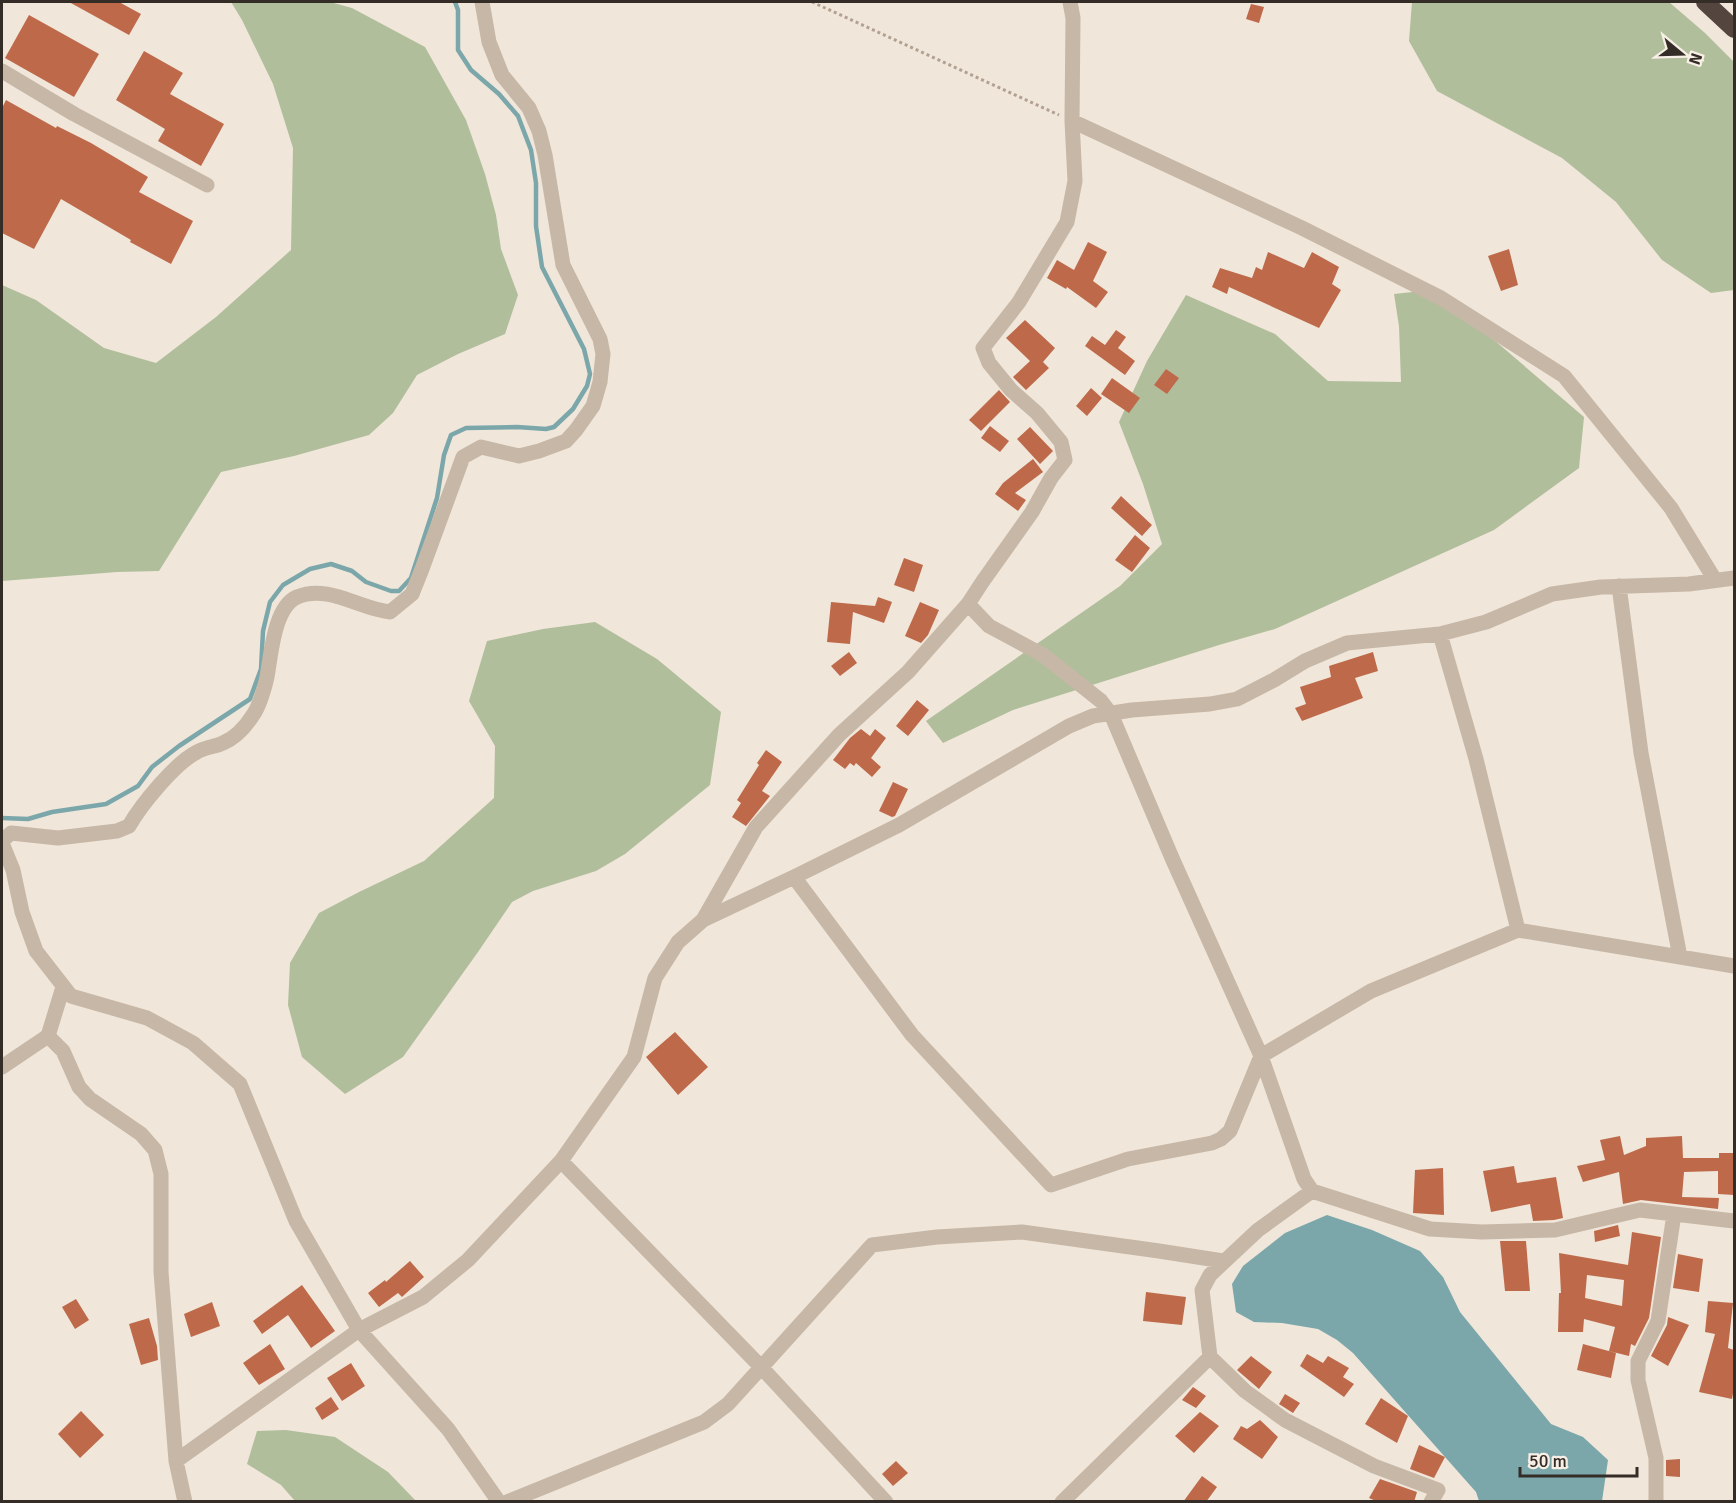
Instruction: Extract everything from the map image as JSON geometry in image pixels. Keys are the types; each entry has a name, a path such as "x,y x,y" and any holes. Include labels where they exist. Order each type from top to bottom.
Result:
{"highway":[{"path":"1705,2 1734,29"}],"street":[{"path":"482,2 489,42 502,75 529,108 538,131 545,155 563,265 600,339 603,354 600,382 593,406 566,441 519,456 481,447 464,457 412,594 390,612 377,611 325,593 297,598 288,605 281,617 272,648 267,679 254,714 240,731 224,743 196,752 179,766 144,803 129,826 117,831 58,838 11,833 2,842 13,870 22,912 36,951 71,996 147,1018 193,1044 240,1084 296,1221 359,1330 448,1429 499,1502"},
{"path":"703,920 756,827 839,735 908,672 968,604 1065,460 1061,442 1037,413 1011,390 989,363 983,348 1019,302 1067,222 1075,181 1070,2"},
{"path":"2,71 74,114 207,185"},
{"path":"1072,121 1240,198 1441,298 1564,376 1671,508 1715,580"},
{"path":"176,1461 359,1330 423,1297 468,1260 561,1161 634,1057 655,978 678,942 703,920 899,825 1069,726 1093,716 1237,699 1305,661 1347,644 1440,634 1486,622 1552,594 1600,586 1689,584 1734,578"},
{"path":"1619,586 1641,753 1680,957"},
{"path":"968,604 989,626 1043,655 1101,701 1111,714 1172,858 1261,1056 1304,1179 1312,1191 1430,1229 1482,1232 1555,1230 1640,1210 1734,1221"},
{"path":"1440,634 1476,759 1518,930"},
{"path":"794,877 912,1035 1051,1185 1128,1159 1212,1143 1221,1139 1230,1131 1261,1056 1371,991 1518,930 1734,966"},
{"path":"2,1067 48,1036 63,987"},
{"path":"48,1036 63,1051 79,1087 90,1098 141,1134 155,1150 161,1174 161,1272 176,1461 185,1502"},
{"path":"561,1161 762,1368 886,1502"},
{"path":"1312,1191 1258,1230 1210,1275 1202,1290 1210,1357 1245,1390 1285,1420 1374,1466 1437,1490 1431,1502"},
{"path":"1656,1502 1656,1458 1638,1380 1638,1361 1658,1321 1674,1214"},
{"path":"507,1502 704,1422 728,1404 872,1245 1022,1232 1223,1262"},
{"path":"1062,1502 1210,1357"}],"path":[{"path":"812,2 1072,121"}],"green space":[{"path":"231,2 330,2 352,8 425,47 466,120 485,174 496,215 501,249 518,295 505,334 417,375 393,413 369,435 294,456 221,472 159,571 2,581 2,285 36,300 104,348 156,363 216,317 291,250 293,148 273,84"},
{"path":"1412,2 1669,2 1705,33 1734,62 1734,290 1711,293 1662,260 1616,202 1562,158 1437,91 1409,41"},
{"path":"1431,290 1473,322 1584,417 1579,468 1494,530 1275,629 1013,710 943,743 926,721 1120,586 1162,544 1143,484 1119,422 1147,361 1186,295 1275,334 1328,381 1401,382 1399,326 1394,294"},
{"path":"595,622 657,659 721,712 710,785 625,854 596,871 533,891 512,902 403,1057 345,1094 302,1057 288,1005 290,963 319,913 424,861 494,798 495,746 469,701 487,641 543,629"},
{"path":"286,1430 335,1437 388,1472 416,1501 295,1501 281,1485 247,1464 257,1431"}],"water":[{"path":"1327,1215 1372,1230 1420,1251 1443,1277 1460,1312 1551,1424 1583,1437 1608,1460 1602,1501 1479,1501 1476,1492 1353,1353 1337,1340 1318,1329 1282,1323 1254,1322 1236,1312 1232,1284 1243,1266 1285,1233"}],"building":[{"path":"69,2 119,2 141,14 129,35"},
{"path":"1251,4 1264,7 1259,23 1246,19"},
{"path":"29,15 99,54 74,97 5,58"},
{"path":"144,51 183,73 170,94 224,124 201,166 158,141 165,129 116,100"},
{"path":"6,100 56,128 57,126 91,143 148,177 139,192 193,221 171,264 130,242 131,240 61,199 34,249 2,233 2,108"},
{"path":"1088,242 1107,252 1093,281 1108,292 1096,308 1067,287 1066,289 1047,278 1057,260 1074,270"},
{"path":"1509,249 1518,285 1501,291 1488,256"},
{"path":"1268,252 1304,268 1312,252 1339,267 1332,284 1341,290 1319,328 1229,287 1227,294 1212,287 1220,268 1252,278 1256,267 1262,270"},
{"path":"1025,320 1055,348 1043,362 1049,368 1026,390 1013,377 1030,361 1006,338"},
{"path":"1116,330 1126,337 1118,348 1135,361 1125,375 1085,346 1092,336 1105,345"},
{"path":"1166,369 1179,378 1167,394 1154,385"},
{"path":"1112,378 1140,398 1129,413 1101,394"},
{"path":"1091,388 1102,398 1087,416 1076,406"},
{"path":"999,390 1010,402 981,431 969,420"},
{"path":"990,426 1009,441 1000,452 981,438"},
{"path":"1030,427 1053,451 1040,464 1017,439"},
{"path":"1033,459 1043,472 1015,493 1026,500 1018,511 995,494 1003,483"},
{"path":"1121,496 1152,525 1142,536 1111,508"},
{"path":"1135,535 1150,548 1132,572 1115,560"},
{"path":"904,558 923,565 914,592 894,585"},
{"path":"878,597 892,602 884,623 853,612 850,644 827,642 831,602 875,606"},
{"path":"920,602 939,610 928,635 921,643 905,636"},
{"path":"849,652 857,663 840,676 831,666"},
{"path":"1373,652 1378,671 1355,678 1363,698 1302,721 1295,708 1306,704 1300,687 1331,677 1329,666"},
{"path":"917,700 929,710 908,736 896,726"},
{"path":"861,729 870,736 875,729 886,738 871,758 881,767 872,777 856,763 854,766 850,763 845,769 833,760 850,738"},
{"path":"766,750 782,762 762,791 770,796 746,826 732,817 741,803 737,800"},
{"path":"893,782 908,789 895,816 892,817 879,811"},
{"path":"675,1032 708,1067 678,1095 646,1057"},
{"path":"1620,1136 1624,1155 1646,1146 1646,1138 1682,1136 1683,1158 1719,1158 1719,1153 1734,1153 1734,1195 1718,1194 1718,1171 1684,1172 1682,1197 1719,1198 1718,1209 1641,1200 1623,1204 1619,1172 1583,1182 1577,1166 1605,1160 1600,1140"},
{"path":"1514,1166 1517,1183 1556,1177 1563,1218 1533,1221 1530,1204 1491,1212 1483,1171"},
{"path":"1443,1168 1444,1215 1413,1213 1415,1170"},
{"path":"1618,1225 1620,1236 1595,1242 1594,1231"},
{"path":"1632,1232 1661,1237 1649,1318 1635,1346 1631,1344 1629,1356 1609,1351 1615,1327 1584,1319 1583,1332 1558,1332 1559,1293 1561,1293 1559,1253 1628,1265","holes":["1587,1275 1624,1280 1622,1306 1585,1298"]},
{"path":"1500,1241 1526,1241 1530,1291 1505,1291"},
{"path":"1678,1254 1703,1259 1699,1292 1673,1288"},
{"path":"410,1261 424,1277 402,1297 398,1293 379,1307 368,1293 385,1280 386,1282"},
{"path":"302,1285 335,1331 311,1348 288,1315 262,1334 253,1321"},
{"path":"1146,1292 1186,1297 1182,1325 1143,1321"},
{"path":"76,1299 89,1320 75,1329 62,1307"},
{"path":"1708,1301 1733,1303 1728,1348 1734,1350 1732,1399 1699,1392 1715,1334 1705,1332"},
{"path":"212,1302 220,1326 191,1337 184,1314"},
{"path":"1668,1317 1689,1325 1668,1366 1651,1356 1667,1325"},
{"path":"149,1318 157,1346 158,1360 141,1365 129,1324"},
{"path":"270,1344 285,1369 259,1385 243,1363"},
{"path":"1583,1344 1616,1353 1611,1378 1577,1370"},
{"path":"1307,1354 1323,1363 1328,1356 1349,1368 1343,1377 1354,1384 1344,1397 1300,1366"},
{"path":"1251,1356 1272,1372 1259,1389 1237,1370"},
{"path":"351,1363 365,1386 342,1401 327,1378"},
{"path":"1193,1387 1206,1396 1196,1408 1182,1400"},
{"path":"1285,1394 1300,1403 1293,1413 1279,1404"},
{"path":"331,1397 339,1409 322,1420 315,1408"},
{"path":"1381,1398 1408,1416 1397,1443 1365,1424"},
{"path":"81,1411 104,1435 80,1458 58,1434"},
{"path":"1200,1412 1219,1426 1194,1453 1175,1436"},
{"path":"1260,1420 1278,1437 1262,1459 1233,1439 1241,1426 1247,1429"},
{"path":"1419,1445 1445,1457 1434,1478 1410,1469"},
{"path":"1680,1459 1680,1477 1666,1476 1666,1460"},
{"path":"896,1461 908,1473 893,1486 882,1474"},
{"path":"1202,1476 1217,1487 1206,1502 1183,1502"},
{"path":"1380,1479 1417,1492 1414,1502 1378,1502 1369,1498"}],"waterway":[{"path":"2,818 28,819 52,812 106,804 138,786 152,767 179,746 250,699 261,669 263,631 270,602 283,585 310,569 331,564 352,571 366,582 391,591 399,591 411,578 437,498 444,455 451,435 466,428 546,429 554,427 573,409 587,386 590,374 584,349 542,267 536,226 536,183 531,150 518,116 499,94 471,70 458,50 458,10 455,2"}]}
